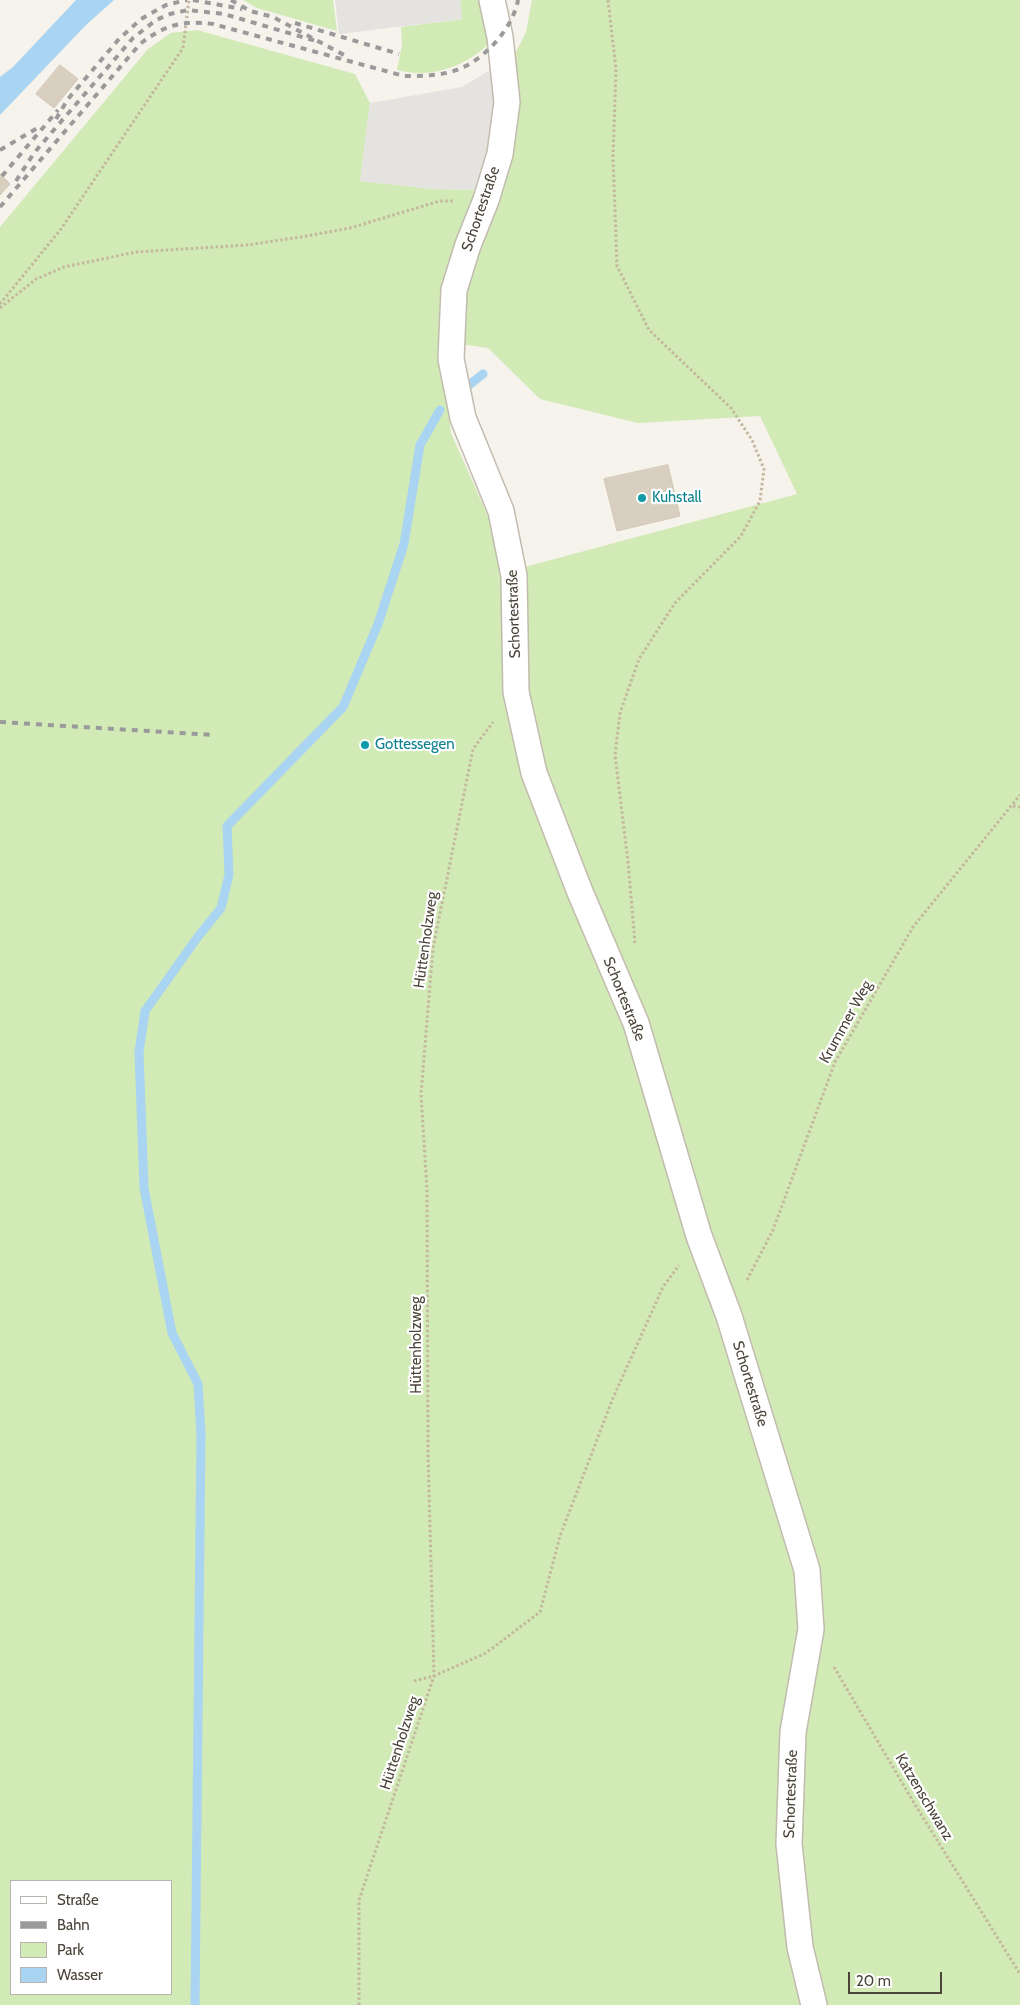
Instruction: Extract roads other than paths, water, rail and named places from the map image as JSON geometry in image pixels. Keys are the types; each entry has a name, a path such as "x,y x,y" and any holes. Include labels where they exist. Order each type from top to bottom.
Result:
{"street":[{"name":"Schortestraße","path":"492,0 501,45 506,102 500,154 454,290 451,359 463,418 501,510 514,576 516,692 534,773 580,892 636,1023 699,1236 729,1316 807,1570 811,1629 793,1732 789,1844 800,1947 814,2005"}],"water":[{"path":"76,0 114,0 86,25 0,115 0,77 13,67"}],"waterway":[{"path":"469,385 483,374"},
{"path":"195,2005 201,1434 198,1384 172,1333 144,1188 139,1052 145,1011 221,908 229,875 227,826 343,707 378,624 404,544 420,445 440,410"}],"railway":[{"path":"56,119 68,99 119,39 141,19 166,5 187,0"},
{"path":"193,0 242,9"},
{"path":"231,0 250,11 273,17 344,55"},
{"path":"0,207 140,44 166,28 192,23 213,24 404,76 432,75 459,69 488,50 504,32 515,11 518,0"},
{"path":"16,181 34,153 133,38 156,20 170,14 188,10 224,14 316,41"},
{"path":"295,23 399,54"},
{"path":"2,176 58,110"},
{"path":"0,150 39,127"},
{"path":"0,722 214,735"}],"place":[{"name":"Kuhstall","path":"642,498"},
{"name":"Gottessegen","path":"365,745"}]}
